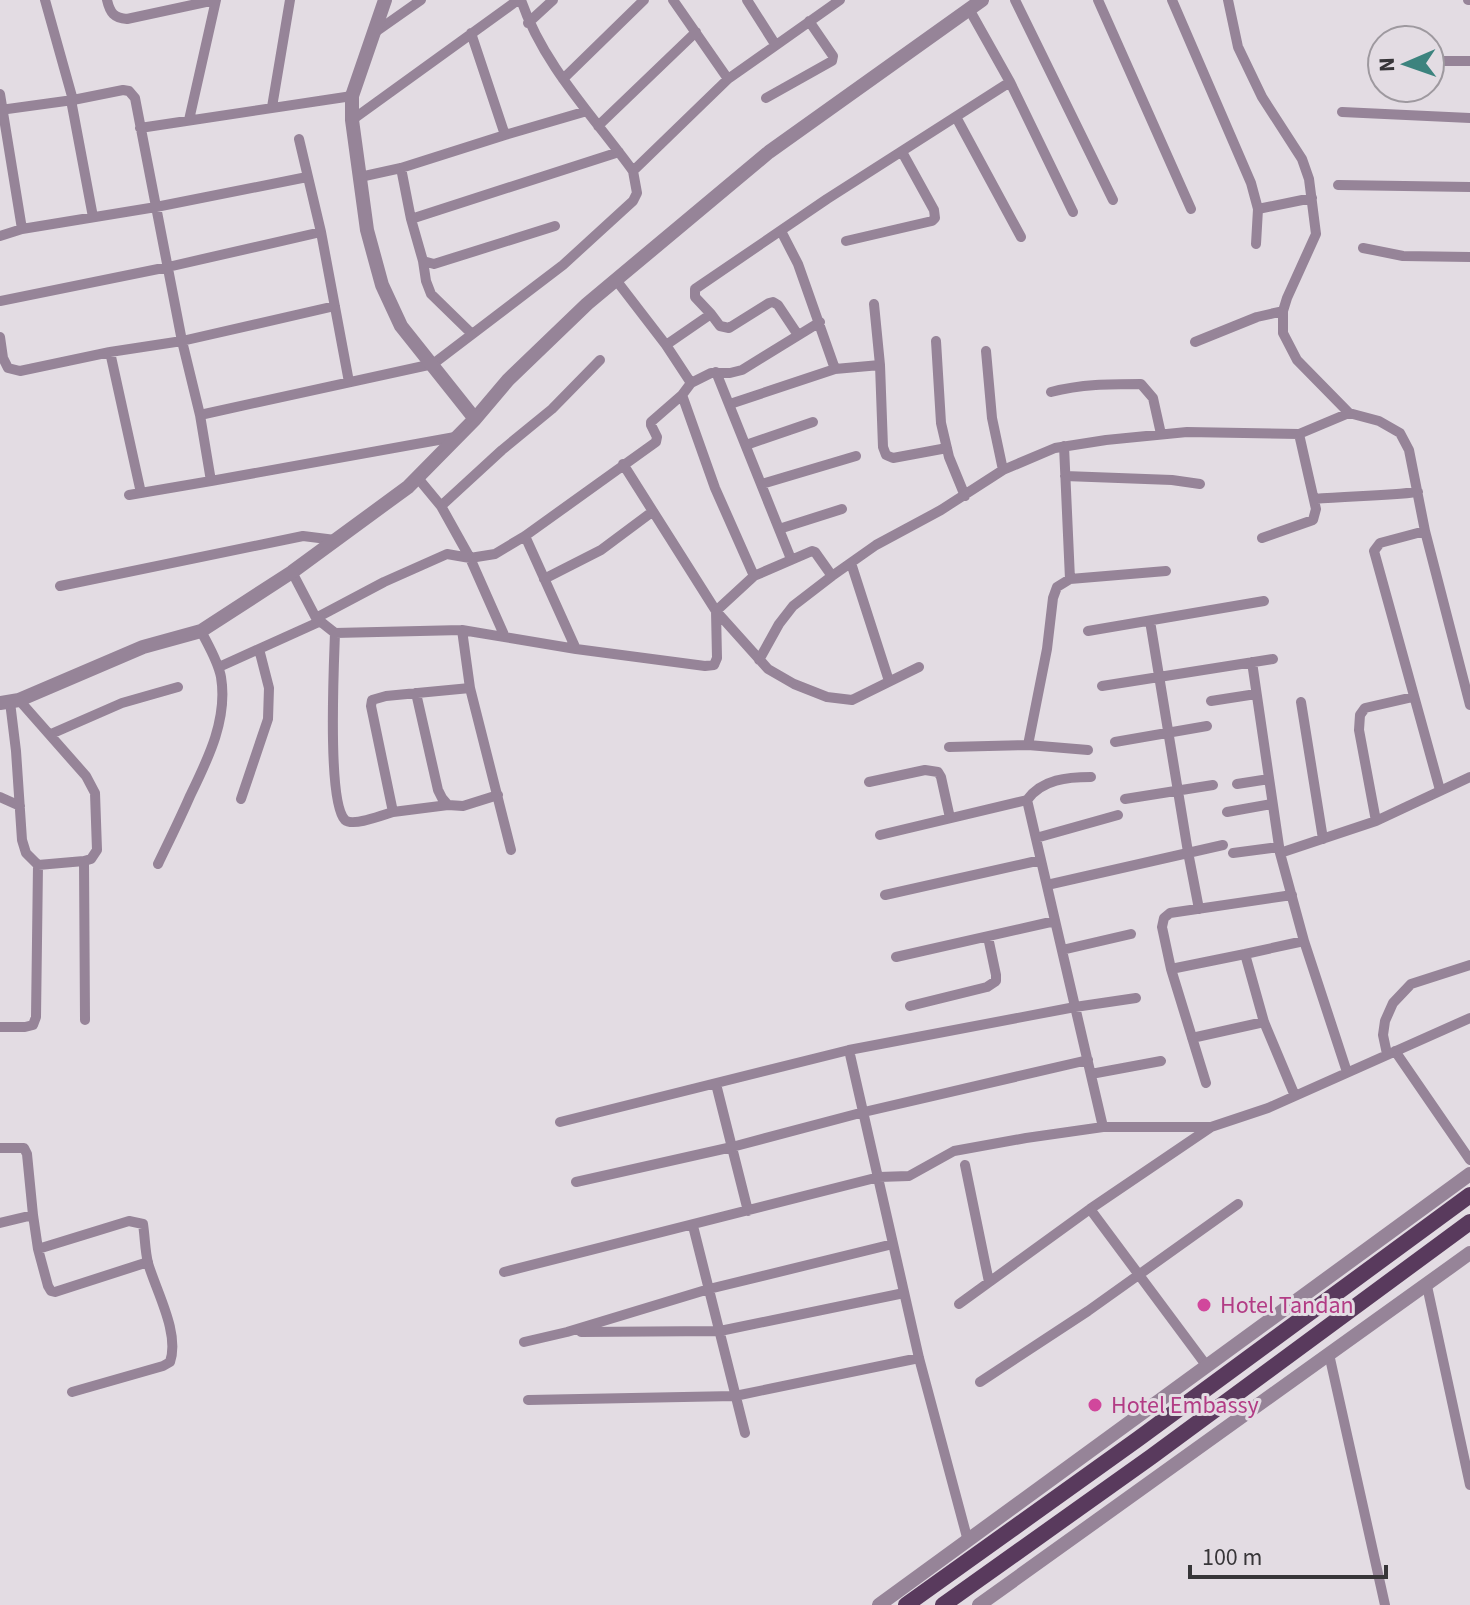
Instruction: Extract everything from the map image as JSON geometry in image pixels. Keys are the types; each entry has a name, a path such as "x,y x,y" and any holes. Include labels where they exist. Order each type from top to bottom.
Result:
{"main road":[{"path":"906,1605 1470,1195"},
{"path":"943,1605 1470,1222"}],"street":[{"path":"45,0 72,100 93,217"},
{"path":"107,0 113,15 127,19 215,0 189,120"},
{"path":"272,107 290,0"},
{"path":"385,0 352,96 352,120 367,230 382,285 401,326 475,419"},
{"path":"373,34 421,0"},
{"path":"200,415 433,364 563,265 633,201 637,193 633,171 563,79 528,23 520,0 352,120"},
{"path":"528,23 553,0"},
{"path":"563,79 644,0"},
{"path":"673,0 728,79"},
{"path":"747,0 775,44"},
{"path":"633,171 728,79 840,0"},
{"path":"1015,0 1113,200"},
{"path":"1098,0 1191,209"},
{"path":"1172,0 1251,183 1258,209 1256,244"},
{"path":"1228,0 1238,47 1262,97 1302,159 1309,179 1316,234 1287,298 1283,311 1283,333 1297,360 1349,413 1379,421 1400,433 1409,450 1425,531 1467,678 1470,705"},
{"path":"10,702 143,647 201,631 292,572 408,487 475,419 508,380 587,304 769,152 976,4 1073,212"},
{"path":"766,98 832,61 833,56 809,21"},
{"path":"598,126 696,32"},
{"path":"471,33 505,135"},
{"path":"1446,61 1470,61"},
{"path":"798,335 773,302 729,328 720,326 695,297 695,289 1010,82"},
{"path":"1,110 111,92 129,91 135,98 211,481"},
{"path":"0,94 22,229"},
{"path":"140,128 352,96"},
{"path":"360,177 401,168 587,111"},
{"path":"1342,112 1470,118"},
{"path":"956,117 1021,237"},
{"path":"299,139 321,232 349,382"},
{"path":"411,219 619,152"},
{"path":"846,241 935,218 934,210 902,152"},
{"path":"401,168 431,294 472,334"},
{"path":"0,236 22,229 156,207 307,177"},
{"path":"1338,185 1470,187"},
{"path":"1258,209 1312,198"},
{"path":"423,261 434,264 555,226"},
{"path":"781,231 798,264 835,369"},
{"path":"0,301 321,232"},
{"path":"1363,248 1403,256 1470,257"},
{"path":"616,280 691,383"},
{"path":"874,304 886,455 893,458 947,448"},
{"path":"0,337 8,368 20,371 182,341 335,306"},
{"path":"1195,342 1257,317 1283,311"},
{"path":"666,345 711,314"},
{"path":"219,667 318,619 384,582 447,554 470,558 495,554 656,442 651,422 691,383 711,373 742,370 820,322"},
{"path":"936,341 941,423 965,496"},
{"path":"986,351 992,418 1003,470"},
{"path":"110,352 141,493"},
{"path":"441,506 552,409 600,360"},
{"path":"730,404 835,369 880,365"},
{"path":"716,372 791,559"},
{"path":"1051,392 1099,384 1141,384 1153,398 1161,434"},
{"path":"682,395 715,488 754,576"},
{"path":"759,660 793,606 832,576 876,545 965,496 1003,470 1037,454 1060,447 1187,432 1299,434 1349,413"},
{"path":"746,445 813,422"},
{"path":"1262,538 1313,520 1316,509 1299,434"},
{"path":"129,495 457,437"},
{"path":"1060,447 1065,476 1070,579"},
{"path":"762,484 856,456"},
{"path":"623,464 716,611 768,669 794,684 837,699 852,700 919,667"},
{"path":"1065,476 1200,484"},
{"path":"417,477 441,506 470,558 505,637"},
{"path":"1314,499 1418,492"},
{"path":"779,529 842,509"},
{"path":"544,579 601,550 652,512"},
{"path":"1425,531 1380,543 1374,551 1440,790"},
{"path":"60,586 303,536 335,540"},
{"path":"525,536 576,649"},
{"path":"292,572 318,619 335,633 462,630 705,666 714,665 717,658 716,611 754,576 808,551 815,552 832,576"},
{"path":"851,563 889,681"},
{"path":"1028,745 1057,587 1070,579 1166,571"},
{"path":"1088,631 1264,601"},
{"path":"1150,621 1199,909"},
{"path":"462,630 470,688 511,850"},
{"path":"158,864 212,749 223,702 219,667 201,631"},
{"path":"335,633 333,759 336,793 344,819 349,823 361,822 393,812 463,806 498,795"},
{"path":"241,799 268,719 269,688 259,649"},
{"path":"1102,686 1273,659"},
{"path":"1252,662 1280,850 1304,941 1347,1072"},
{"path":"51,734 122,703 178,687"},
{"path":"393,812 372,700 470,688"},
{"path":"416,693 438,790 448,805"},
{"path":"1211,701 1256,694"},
{"path":"1376,821 1359,730 1360,715 1365,708 1413,697"},
{"path":"10,702 51,734 86,776 95,793 97,850 91,859 38,865"},
{"path":"0,1027 33,1025 36,1017 38,865 26,853 22,840 10,702"},
{"path":"1301,702 1323,839"},
{"path":"1115,742 1207,726"},
{"path":"949,747 1028,745 1088,750"},
{"path":"869,782 925,770 938,772 950,818"},
{"path":"880,835 1027,800 1049,782 1091,777"},
{"path":"1233,853 1280,850 1323,839 1376,821 1470,777"},
{"path":"1237,784 1269,779"},
{"path":"1125,799 1213,785"},
{"path":"0,797 20,806"},
{"path":"1027,800 1103,1127"},
{"path":"1227,812 1272,804"},
{"path":"1036,838 1118,815"},
{"path":"1047,885 1223,845"},
{"path":"885,895 1041,860"},
{"path":"84,861 85,1020"},
{"path":"1206,1083 1171,969 1162,927 1164,918 1170,913 1292,895"},
{"path":"896,957 1055,921"},
{"path":"1062,950 1131,934"},
{"path":"910,1006 993,984 996,975 988,937"},
{"path":"1171,969 1304,941"},
{"path":"1245,954 1264,1022 1295,1096"},
{"path":"1470,965 1411,984 1393,1003 1383,1035 1391,1053 1470,1160"},
{"path":"560,1122 849,1050 1136,998"},
{"path":"959,1304 1090,1209 1211,1127 1268,1108 1470,1018"},
{"path":"1192,1038 1264,1022"},
{"path":"849,1050 919,1358 968,1541"},
{"path":"576,1182 1088,1060"},
{"path":"1091,1074 1161,1061"},
{"path":"716,1084 748,1211"},
{"path":"504,1272 879,1177 909,1176 954,1151 1103,1127 1211,1127"},
{"path":"0,1148 24,1148 27,1154 38,1249 51,1291 148,1262"},
{"path":"965,1165 989,1282"},
{"path":"879,1605 1470,1174"},
{"path":"980,1382 1088,1311 1238,1204"},
{"path":"1090,1209 1206,1365"},
{"path":"0,1223 33,1215"},
{"path":"38,1249 129,1221 143,1224 148,1262 168,1317 170,1362 72,1392"},
{"path":"693,1226 745,1433"},
{"path":"524,1342 709,1289 893,1244"},
{"path":"979,1605 1470,1253"},
{"path":"1427,1286 1470,1485"},
{"path":"567,1332 720,1331 904,1293"},
{"path":"1329,1354 1385,1605"},
{"path":"528,1400 735,1396 919,1358"}],"place":[{"name":"Hotel Tandan","path":"1204,1305"},
{"name":"Hotel Embassy","path":"1095,1405"}]}
